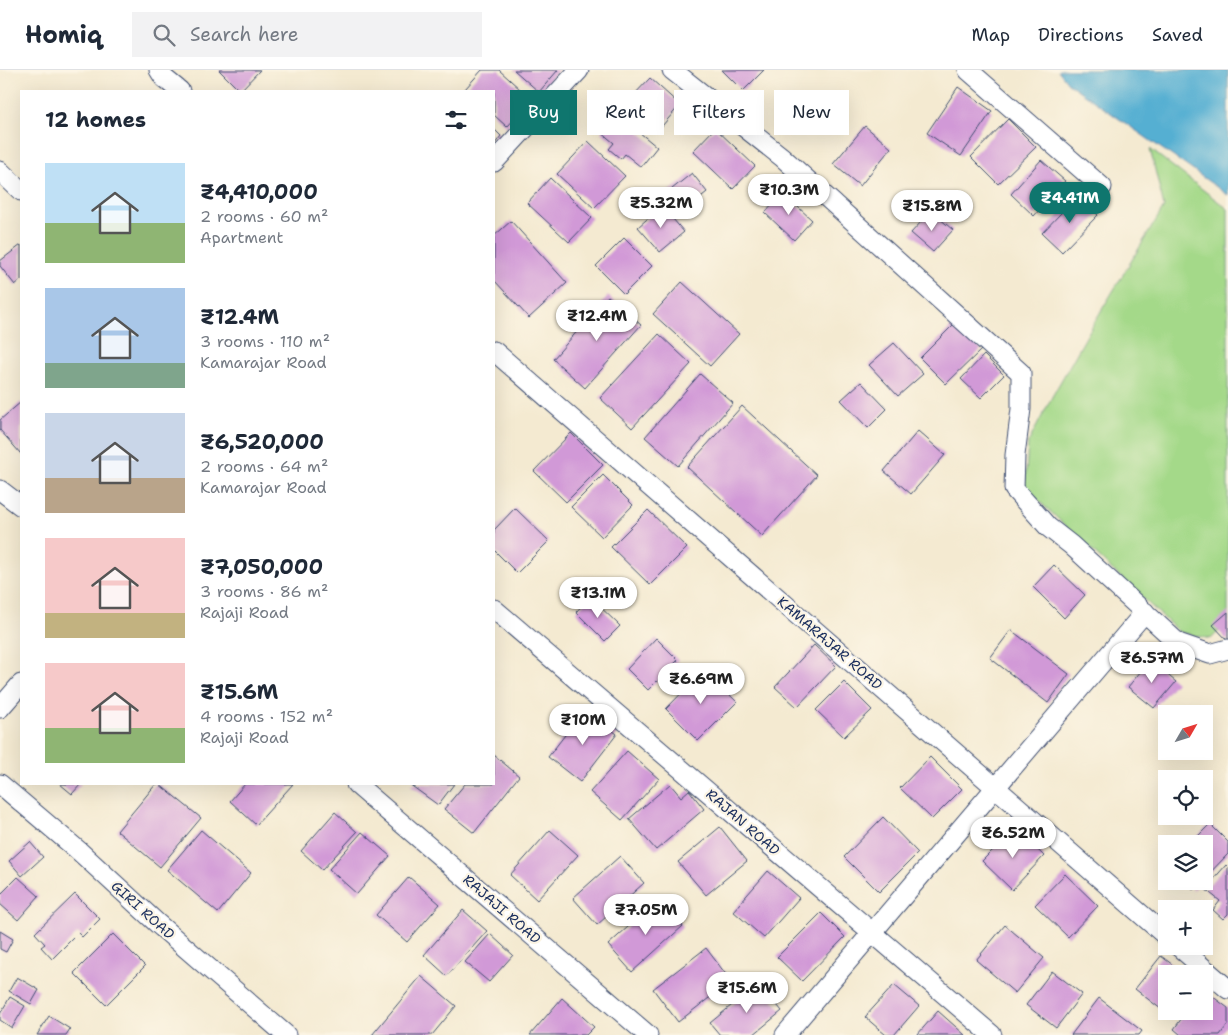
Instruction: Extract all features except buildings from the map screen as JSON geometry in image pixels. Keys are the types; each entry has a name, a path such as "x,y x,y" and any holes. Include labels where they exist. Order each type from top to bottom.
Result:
{"street":[{"path":"159,70 164,78 179,90"},
{"path":"495,161 579,70"},
{"path":"672,70 782,157 1021,373 1022,409 1015,456 1014,489 1048,527 1071,545 1178,643 1210,654 1228,649"},
{"path":"968,70 1102,187"},
{"path":"0,172 20,190"},
{"name":"KAMARAJAR ROAD","path":"495,352 1158,929"},
{"path":"0,490 20,505"},
{"name":"RAJAN ROAD","path":"495,610 992,1035"},
{"path":"785,1035 1145,612"},
{"path":"0,708 20,685"},
{"name":"GIRI ROAD","path":"0,784 79,851 158,924 286,1035"},
{"name":"RAJAJI ROAD","path":"357,785 648,1035"},
{"path":"1188,955 1228,989"}],"green space":[{"path":"1150,149 1228,209 1228,622 1211,639 1179,632 1025,488 1028,443 1095,321 1164,207"}],"water":[{"path":"1058,70 1228,70 1228,195 1068,83"}]}
